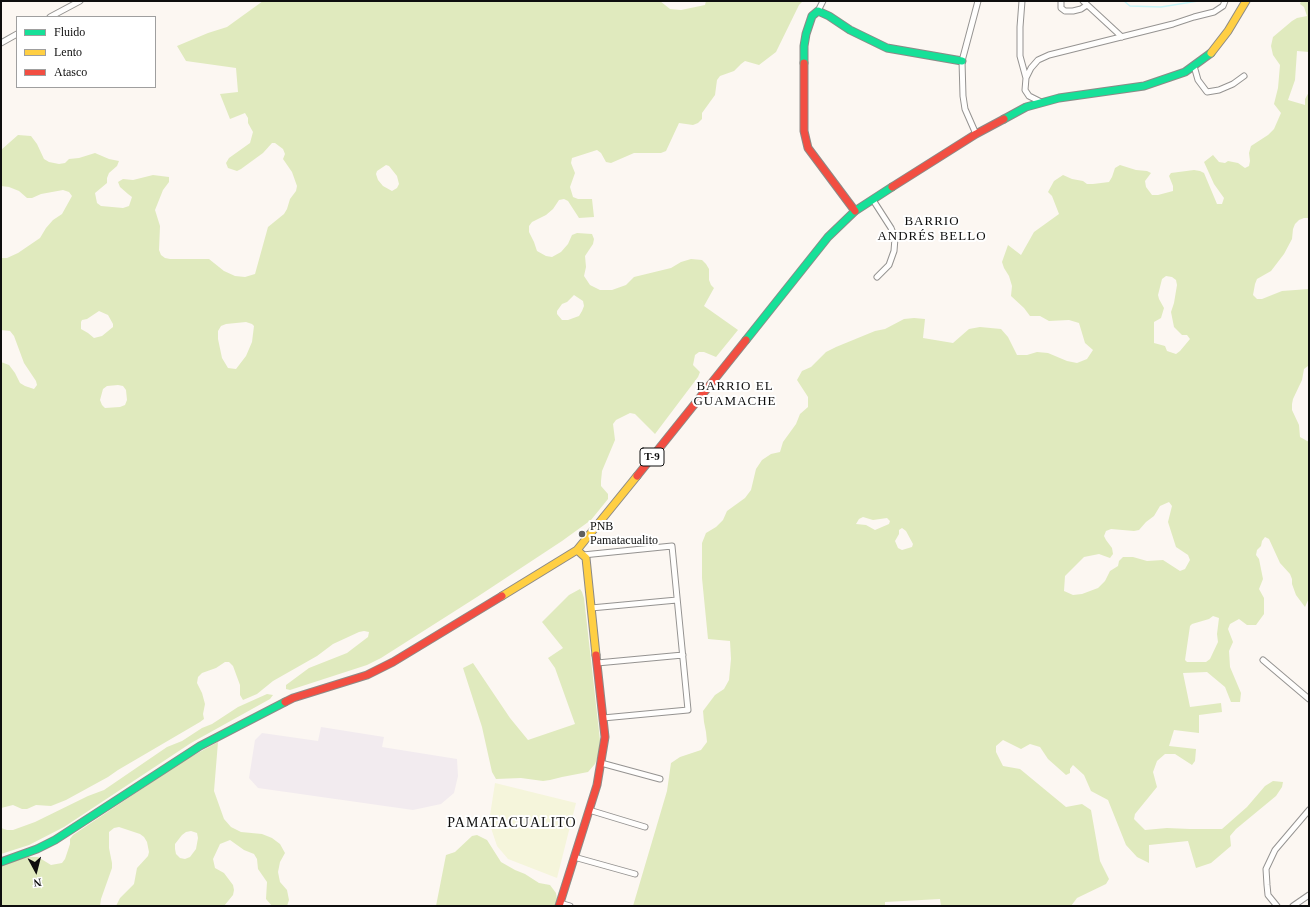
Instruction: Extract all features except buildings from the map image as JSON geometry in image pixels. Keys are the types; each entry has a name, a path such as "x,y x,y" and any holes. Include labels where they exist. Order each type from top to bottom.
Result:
{"main road":[{"name":"T-9","path":"1,862 38,849 55,840 200,746 254,717 293,698 367,674 393,662 577,550 828,237 855,212 976,134 1026,107 1059,98 1144,86 1185,72 1211,53 1228,31 1246,1"},
{"path":"855,212 808,148 804,131 804,46 812,16 818,11 829,16 850,30 887,48 962,60"},
{"path":"560,904 597,785 606,737 586,558 577,550"}],"street":[{"path":"52,16 80,1"},
{"path":"818,11 823,1"},
{"path":"976,134 965,109 963,96 962,60 978,1"},
{"path":"1022,1 1020,56 1026,78 1025,90 1029,96 1042,103"},
{"path":"1061,1 1061,8 1066,11 1081,9 1085,3 1122,37"},
{"path":"1026,78 1031,68 1038,60 1049,55 1214,12 1223,6 1225,1"},
{"path":"1,42 16,34"},
{"path":"1194,66 1198,80 1208,92 1219,90 1233,84 1244,76"},
{"path":"873,200 891,228 895,238 894,251 889,265 877,277"},
{"path":"583,555 672,546 688,710 603,718"},
{"path":"591,608 677,600"},
{"path":"597,663 683,655"},
{"path":"1263,660 1309,699"},
{"path":"601,763 660,779"},
{"path":"589,810 645,827"},
{"path":"1276,906 1268,895 1266,869 1274,850 1309,810"},
{"path":"574,857 635,874"},
{"path":"1293,906 1309,895"},
{"path":"560,904 570,906"}],"shaded area":[{"path":"321,727 384,737 382,747 457,759 458,776 454,793 441,804 413,810 258,788 249,778 255,740 262,733 318,741"}],"green space":[{"path":"263,1 660,1 670,9 681,10 705,5 706,1 803,1 799,5 776,52 759,65 745,61 734,71 720,76 717,80 715,95 702,113 702,119 693,125 679,123 666,151 661,153 634,153 611,163 606,162 601,153 597,150 572,158 571,163 575,173 570,187 573,197 578,199 592,199 594,217 579,218 568,201 564,199 559,200 553,209 546,215 532,222 529,226 529,232 537,251 546,256 552,257 561,252 568,244 572,235 577,233 592,234 594,239 593,244 585,256 586,267 584,276 590,285 600,290 612,290 626,285 634,277 671,268 681,262 691,259 702,260 709,269 709,280 714,288 704,306 738,330 716,357 704,352 699,352 695,355 693,365 700,372 698,377 655,434 635,414 630,413 616,420 613,424 615,440 602,471 601,486 608,494 608,499 591,520 477,597 381,658 367,665 290,690 286,689 286,685 309,668 347,653 368,637 369,632 364,631 333,644 317,656 273,681 257,694 243,700 240,695 240,685 233,666 229,662 225,662 216,668 202,673 198,677 197,683 205,704 203,714 204,719 200,722 108,777 66,800 51,806 36,805 27,809 22,809 13,805 1,808 1,362 9,365 20,383 34,389 37,385 24,363 14,336 10,331 1,330 1,258 7,258 18,253 40,238 53,220 62,214 72,196 69,192 63,190 27,198 19,191 1,186 1,150 18,135 31,136 37,144 44,159 49,162 59,164 65,163 69,159 79,158 95,153 109,159 119,161 117,166 109,173 107,183 95,193 97,203 101,206 123,208 129,206 132,197 120,187 118,182 123,179 133,180 153,175 169,177 169,182 163,190 155,210 160,226 159,250 161,255 170,259 209,259 224,271 235,276 245,277 255,274 268,227 284,214 297,186 292,172 283,159 285,154 283,149 275,143 272,143 263,153 241,169 237,171 228,168 226,163 229,158 250,143 253,132 245,113 230,119 220,94 238,92 236,68 186,61 177,46 227,27","holes":["386,165 389,166 397,176 399,184 397,188 392,191 383,186 378,180 376,174 377,171","574,295 583,301 584,306 579,316 568,320 562,320 557,314 557,311 562,304 567,302","99,311 108,315 113,327 102,336 94,338 81,329 82,320 87,319","246,322 254,326 252,342 246,356 236,369 228,368 222,358 218,339 218,331 221,326","107,386 123,386 126,390 127,400 125,405 120,407 105,408 100,400 103,389"]},
{"path":"1301,1 1309,1 1309,52 1297,51 1295,80 1288,100 1305,105 1305,99 1309,92 1309,218 1299,220 1295,224 1292,239 1284,254 1271,271 1257,279 1253,295 1257,299 1262,299 1282,291 1309,289 1308,366 1304,369 1302,380 1293,399 1292,410 1299,425 1300,437 1309,442 1309,598 1305,607 1296,595 1290,574 1280,563 1269,539 1265,537 1261,546 1257,550 1256,555 1259,559 1263,579 1259,589 1264,598 1264,614 1256,625 1247,625 1239,619 1230,624 1228,629 1233,642 1229,651 1230,667 1241,693 1240,702 1231,702 1225,687 1207,672 1183,673 1190,707 1221,703 1222,712 1199,715 1199,733 1174,730 1169,746 1196,749 1195,761 1192,765 1175,754 1165,754 1157,761 1153,772 1157,787 1135,814 1134,819 1145,830 1167,828 1222,829 1247,807 1265,786 1273,781 1283,782 1282,787 1276,796 1236,829 1230,836 1231,846 1211,863 1196,868 1188,841 1149,845 1149,863 1137,857 1126,845 1108,800 1091,791 1084,775 1073,765 1070,769 1070,773 1066,775 1048,759 1040,747 1030,744 1021,749 1003,740 996,746 996,752 1003,766 1020,769 1066,807 1082,804 1091,810 1100,861 1109,879 1106,884 1077,898 1071,906 941,906 940,899 885,902 885,906 633,906 667,791 671,763 680,757 701,750 707,742 703,711 715,695 724,689 729,680 731,659 730,641 708,639 702,578 702,543 706,533 716,527 723,520 727,511 745,498 751,490 756,469 762,460 771,454 780,452 783,442 796,424 800,414 808,407 808,397 797,380 802,371 811,367 826,352 836,347 875,331 885,329 904,319 914,318 925,319 923,338 953,343 969,329 980,327 1001,329 1008,337 1017,355 1027,355 1037,352 1048,353 1067,361 1077,363 1087,359 1093,350 1085,343 1079,323 1069,320 1049,321 1040,316 1030,316 1011,296 1012,286 1002,262 1008,245 1021,255 1034,232 1059,214 1052,196 1048,192 1054,181 1063,175 1072,179 1083,181 1087,184 1109,182 1115,168 1120,165 1151,173 1145,181 1146,187 1152,195 1158,195 1173,191 1173,186 1169,176 1171,173 1194,170 1200,171 1204,173 1217,204 1222,204 1224,198 1214,184 1204,162 1213,155 1219,162 1225,163 1228,161 1238,163 1245,168 1249,166 1249,153 1251,146 1268,135 1274,129 1281,113 1274,104 1278,88 1280,65 1273,55 1271,46 1273,37 1292,21 1297,18 1307,16 1304,7 1300,4","holes":["1166,276 1172,277 1176,280 1177,285 1171,312 1174,327 1182,335 1187,335 1190,339 1176,354 1167,351 1165,346 1154,343 1154,322 1161,318 1164,308 1158,295 1162,279","1169,502 1172,506 1168,522 1176,547 1188,555 1190,560 1185,569 1180,571 1163,560 1147,561 1133,557 1123,557 1119,561 1118,566 1110,571 1105,581 1098,588 1082,594 1073,595 1064,591 1065,576 1084,557 1099,554 1110,558 1113,554 1112,548 1104,536 1106,531 1111,529 1139,530 1154,516 1160,506","863,517 873,520 887,518 890,521 889,524 875,530 866,525 856,524 859,519","902,528 906,531 913,544 912,547 902,550 898,548 895,541 899,534 899,530","1213,616 1219,618 1217,634 1218,642 1210,659 1206,662 1187,662 1185,660 1190,626 1209,619"]},
{"path":"580,589 584,598 600,740 599,753 595,764 588,772 550,780 543,781 521,778 496,779 492,772 482,727 463,668 473,663 510,718 528,740 575,724 555,668 548,658 563,648 542,622 569,595"},
{"path":"267,694 273,695 270,699 191,743 64,827 29,845 1,854 1,828 13,830 35,822 88,796 104,790 167,747 182,741 238,707"},
{"path":"218,742 214,791 224,819 231,827 241,832 262,834 272,838 280,844 285,853 280,862 278,872 280,882 287,890 289,900 287,906 272,906 266,899 267,882 258,869 257,859 254,854 244,850 230,840 220,844 213,859 215,868 224,873 233,885 233,895 224,906 116,906 120,898 134,884 137,868 148,856 149,852 147,842 144,837 140,834 119,827 114,828 109,832 109,848 112,868 100,906 1,906 1,866 27,857 38,857 51,865 62,863 65,859 70,844 70,839 73,835 185,760","holes":["191,831 197,833 198,838 196,849 190,857 185,859 180,858 176,854 175,844 186,832"]},
{"path":"495,783 576,803 557,878 508,859 497,846 489,822"},
{"path":"477,835 487,840 501,862 539,883 550,885 556,893 557,899 555,906 436,906 446,855 455,852 472,836"}],"waterway":[{"path":"1124,1 1130,6 1161,7 1198,1"}],"traffic: fast":[{"path":"804,63 806,34 812,16 818,11 829,16 850,30 887,48 962,61"},
{"path":"1004,119 1026,107 1059,98 1144,86 1185,72 1211,53"},
{"path":"746,340 828,237 855,211 892,187"},
{"path":"1,862 37,849 55,840 200,746 285,702"}],"traffic: slow":[{"path":"1211,53 1228,31 1246,1"},
{"path":"502,596 577,550 637,476"},
{"path":"577,550 586,558 596,655"}],"traffic: jam":[{"path":"804,63 804,131 808,148 855,211"},
{"path":"892,187 976,134 1004,119"},
{"path":"637,476 746,340"},
{"path":"285,702 293,698 367,675 393,662 502,596"},
{"path":"559,906 597,785 605,737 596,655"}],"place":[{"name":"PNB Pamatacualito","path":"582,534"}],"district":[{"name":"BARRIO ANDRÉS BELLO","path":"932,230"},
{"name":"BARRIO EL GUAMACHE","path":"735,394"},
{"name":"PAMATACUALITO","path":"512,823"}]}
